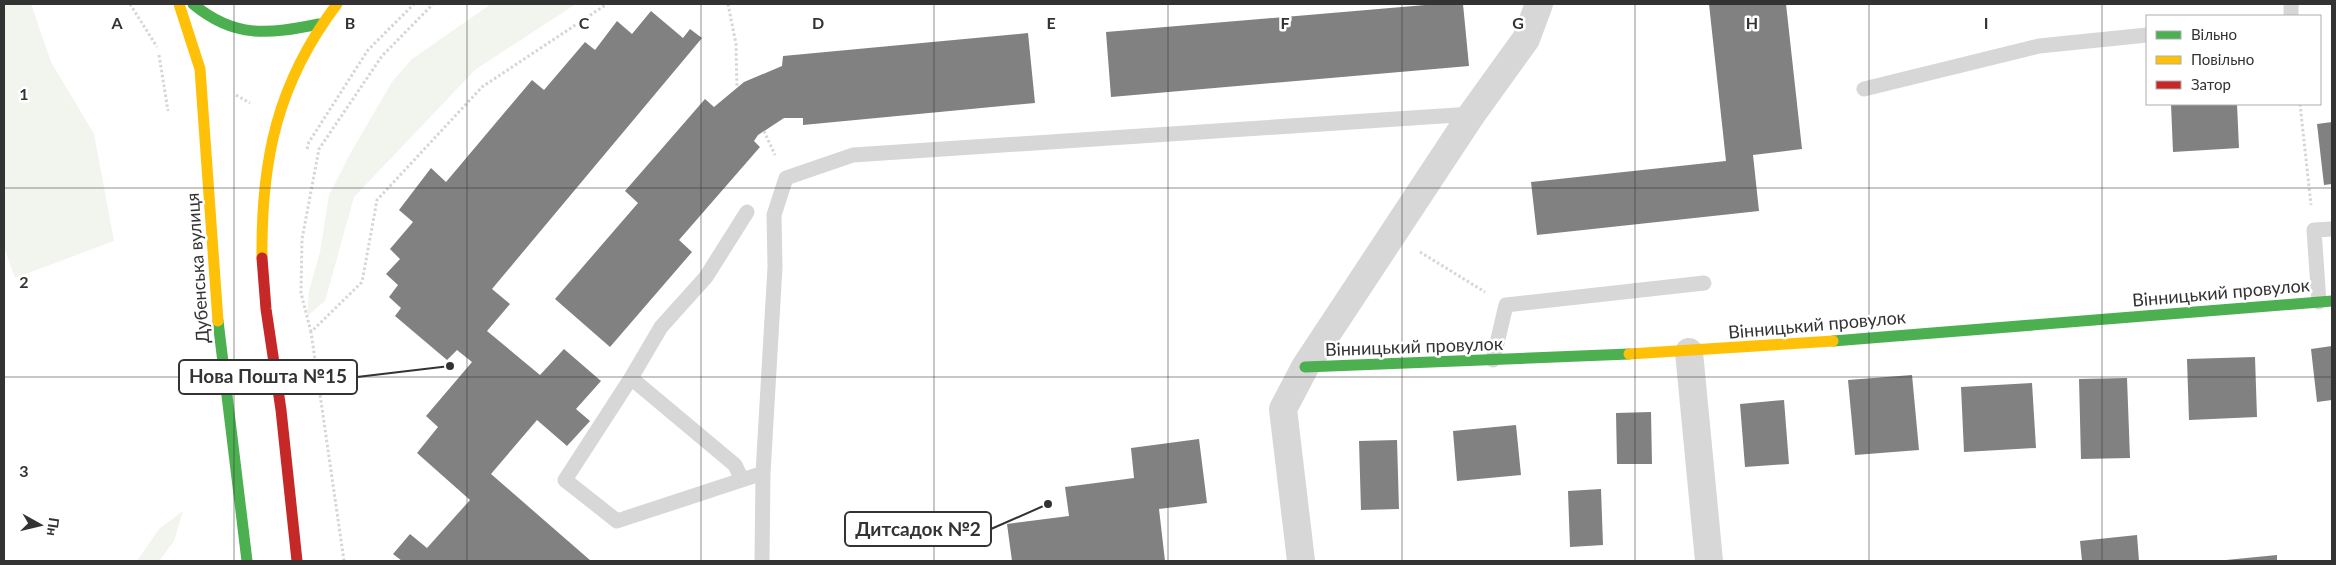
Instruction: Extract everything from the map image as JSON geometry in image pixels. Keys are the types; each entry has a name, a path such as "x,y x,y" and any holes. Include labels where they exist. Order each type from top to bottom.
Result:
{"main road":[{"name":"Дубенська вулиця","path":"179,4 201,76 218,334 247,561"},
{"path":"193,4 206,16 266,33 319,24"},
{"path":"297,561 281,410 264,293 263,205 277,119 286,93 319,24 337,4"},
{"name":"Вінницький провулок","path":"1304,367 1689,352 2325,301"}],"street":[{"path":"1301,561 1283,409 1304,367 1394,236 1472,114 1526,39 1540,4"},
{"path":"1689,352 1709,561"}],"lane":[{"path":"1864,88 2038,46 2146,34"},
{"path":"762,561 763,474 775,267 774,215 786,178 853,154 1472,114"},
{"path":"747,212 706,277 661,327 631,378 565,480 617,521 763,474"},
{"path":"2325,301 2314,230 2332,229"},
{"path":"1493,360 1506,305 1704,283"},
{"path":"631,378 735,465 742,480"}],"path":[{"path":"305,158 309,142 368,50 414,4"},
{"path":"344,561 311,332 301,293 302,240 319,149 382,56 433,4"},
{"path":"311,332 362,282 377,200 482,87 607,4"},
{"path":"728,4 736,44 737,88"},
{"path":"2300,105 2314,230"},
{"path":"1394,236 1506,305"}],"shaded area":[{"path":"4,4 31,4 51,62 94,134 114,241 15,278 4,247"},
{"path":"491,4 576,4 476,69 354,197 325,301 307,316 309,291 320,252 329,195 350,154 392,82 412,59"},
{"path":"183,511 174,541 159,561 137,561 159,529"}],"building":[{"path":"1437,4 1463,4 1469,66 1111,97 1106,32"},
{"path":"1709,4 1786,4 1802,149 1753,155 1759,211 1537,235 1531,182 1726,161"},
{"path":"651,11 683,38 690,29 702,38 492,289 510,304 487,331 540,375 564,349 601,381 576,409 590,421 567,446 537,420 491,474 591,561 402,561 393,554 410,534 427,548 470,500 417,453 438,427 426,416 472,362 457,350 447,360 395,316 401,308 389,297 398,285 386,274 400,259 390,249 413,222 399,210 431,168 446,182 532,80 544,90 585,42 595,50 617,21 632,34"},
{"path":"1028,33 1035,103 803,125 803,118 784,118 758,135 754,141 760,147 679,240 692,252 610,347 555,299 638,203 625,191 705,99 714,107 744,82 782,66 783,56"},
{"path":"2171,105 2237,105 2239,148 2173,152"},
{"path":"2332,122 2332,184 2324,185 2317,124"},
{"path":"2332,346 2332,400 2317,402 2311,349"},
{"path":"2255,357 2257,417 2189,420 2187,359"},
{"path":"1912,375 1919,450 1855,455 1848,380"},
{"path":"2127,378 2130,458 2081,459 2079,379"},
{"path":"2032,383 2036,448 1964,452 1961,387"},
{"path":"1784,400 1789,464 1745,467 1740,404"},
{"path":"1651,412 1652,464 1617,464 1616,413"},
{"path":"1516,425 1521,475 1457,481 1453,431"},
{"path":"1199,439 1207,503 1159,509 1165,561 1012,561 1007,524 1069,516 1065,487 1134,478 1131,448"},
{"path":"1397,440 1399,509 1361,510 1359,441"},
{"path":"1601,489 1603,545 1570,547 1568,491"},
{"path":"2137,535 2139,561 2082,561 2080,541"},
{"path":"2277,555 2277,561 2226,561 2226,560"}],"traffic: fast":[{"path":"193,4 223,23 253,31 284,30 319,24"},
{"path":"1833,341 2332,301"},
{"path":"218,321 247,561"},
{"path":"1305,367 1629,354"}],"traffic: slow":[{"path":"179,4 200,69 218,321"},
{"path":"262,258 262,222 265,188 269,155 277,124 287,93 300,63 337,4"},
{"path":"1629,354 1833,341"}],"traffic: jam":[{"path":"262,258 266,309 281,410 297,561"}],"place":[{"name":"Нова Пошта №15","path":"450,366"},
{"name":"Дитсадок №2","path":"1048,504"}]}
